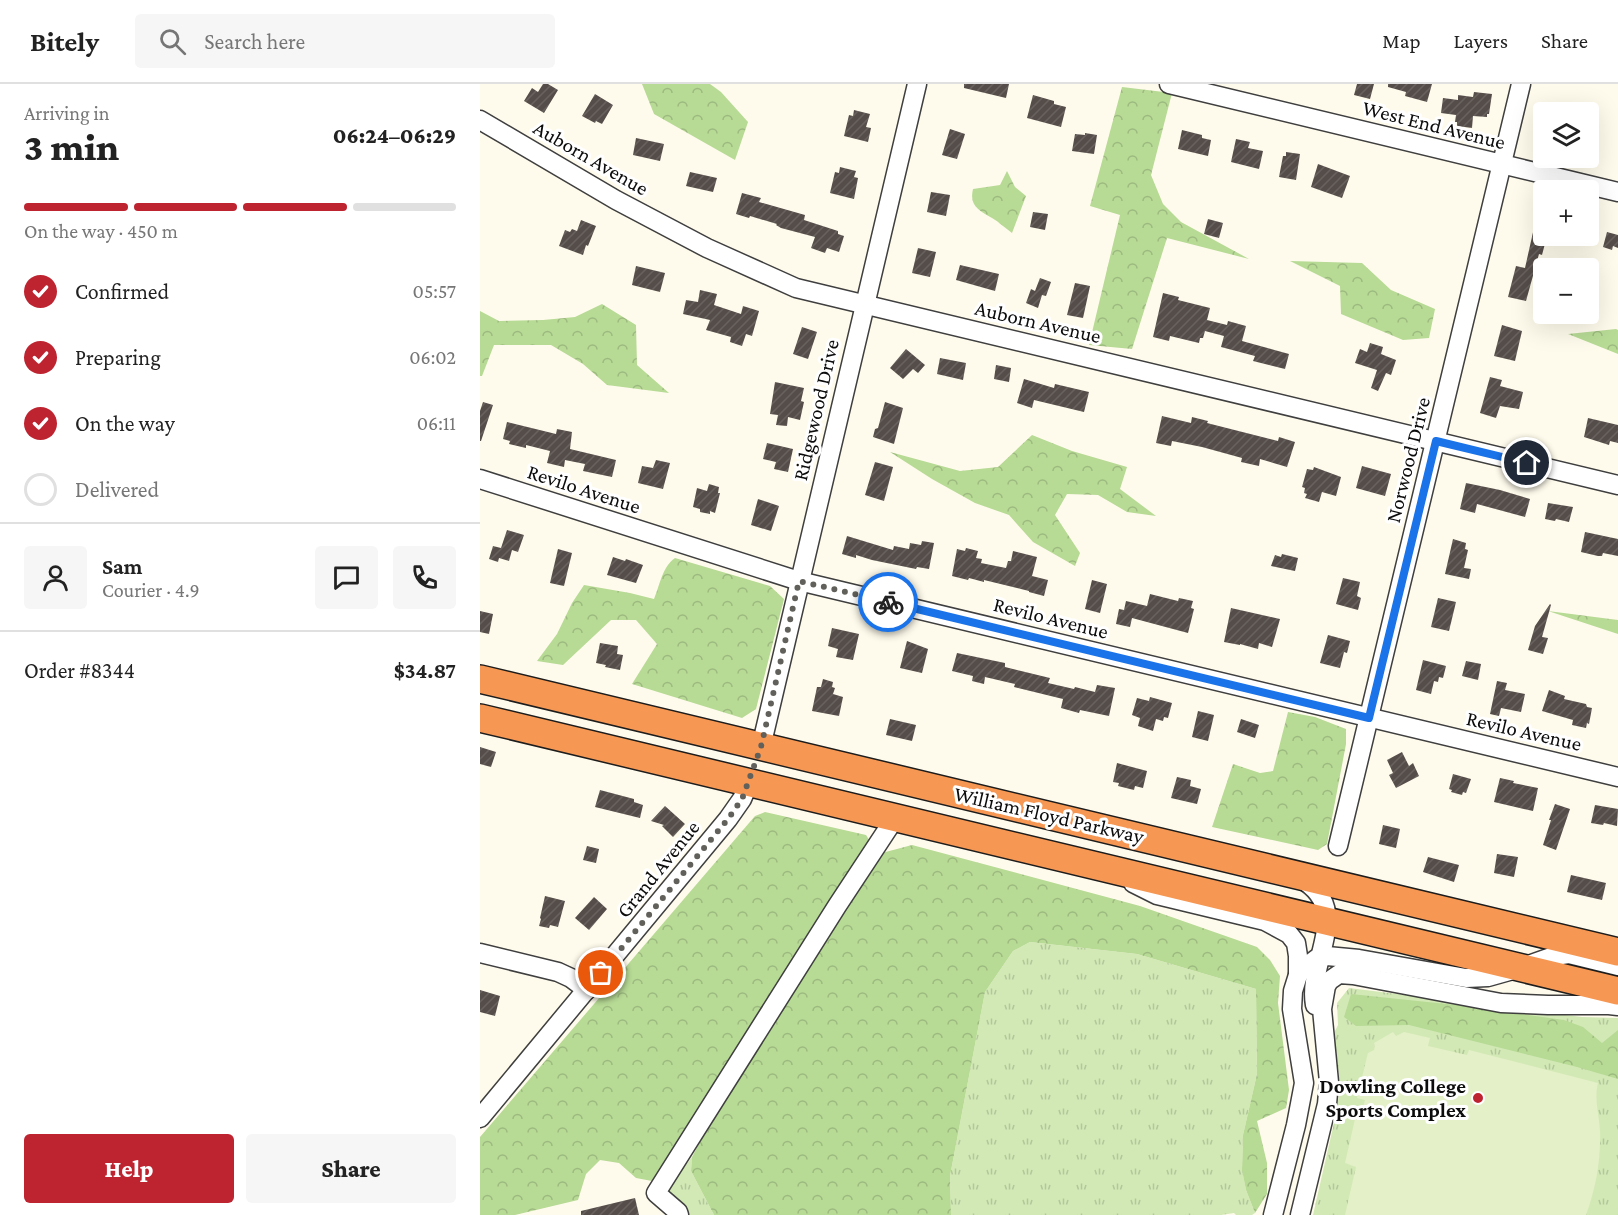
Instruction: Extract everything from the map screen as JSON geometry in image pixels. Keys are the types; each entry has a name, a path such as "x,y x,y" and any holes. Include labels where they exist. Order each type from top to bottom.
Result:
{"highway":[{"name":"William Floyd Parkway","path":"480,679 1618,952"},
{"name":"William Floyd Parkway","path":"480,718 1618,991"},
{"path":"749,783 761,747"}],"street":[{"name":"Ridgewood Drive","path":"761,747 917,84"},
{"name":"West End Avenue","path":"1169,84 1618,192"},
{"name":"Norwood Drive","path":"1338,846 1521,84"},
{"name":"Auborn Avenue","path":"480,120 616,201 707,248 796,288 1618,485"},
{"name":"Revilo Avenue","path":"480,479 799,581 1618,777"},
{"name":"Grand Avenue","path":"480,1118 728,819 742,799 749,783"},
{"path":"679,1215 656,1193 894,818"},
{"path":"1102,868 1157,895 1265,921 1289,934 1296,943 1298,975 1293,991 1292,1009 1304,1083 1296,1125 1273,1215"},
{"path":"1290,873 1309,884 1326,906 1327,922 1315,979 1314,1001 1326,1056"},
{"path":"480,953 558,972 587,990"},
{"path":"1298,975 1316,959 1327,956 1359,959 1466,978 1488,977 1554,956 1569,954 1618,966"},
{"path":"1298,1214 1327,1104 1329,1082 1322,1009 1326,987 1329,981 1339,974 1516,1004 1618,1006"}],"green space":[{"path":"642,84 710,84 721,92 748,122 735,160 654,114"},
{"path":"1122,87 1172,93 1151,175 1163,204 1181,222 1249,259 1167,238 1132,349 1089,345 1120,215 1090,206"},
{"path":"1007,171 1015,187 1026,196 1012,233 979,210 972,200 973,189 1000,185"},
{"path":"1290,261 1362,263 1391,290 1435,309 1429,338 1403,340 1341,314 1340,286"},
{"path":"602,304 636,325 637,365 669,393 607,385 583,364 551,345 494,345 482,376 480,376 480,311 499,321 543,320 575,317"},
{"path":"1616,329 1618,330 1618,354 1568,334"},
{"path":"1032,435 1072,451 1127,467 1120,489 1156,516 1127,512 1098,495 1067,494 1055,515 1080,553 1075,566 1033,542 1009,515 975,503 890,452 960,471 998,467"},
{"path":"675,558 770,586 784,599 756,709 742,718 632,684 657,644 636,620 611,620 563,665 537,661 557,634 572,603 584,585 654,599 664,571"},
{"path":"1548,611 1618,620 1618,634"},
{"path":"1288,712 1315,717 1346,729 1346,744 1327,844 1318,850 1212,827 1233,764 1260,773 1273,771"},
{"path":"765,812 866,835 878,854 912,845 1140,906 1257,947 1270,960 1280,976 1278,1003 1289,1090 1286,1108 1257,1121 1267,1163 1267,1194 1255,1213 1246,1190 1242,1170 1243,1135 1257,1074 1256,989 1137,954 1030,942 1013,951 985,992 950,1176 951,1215 714,1215 691,1171 692,1157 731,1084 708,1094 666,1167 652,1181 636,1178 619,1163 600,1160 586,1174 578,1200 515,1215 480,1215 480,1137 755,816"},
{"path":"1030,942 1137,954 1256,989 1257,1074 1243,1135 1242,1169 1246,1190 1255,1213 1252,1215 1234,1213 1221,1215 951,1215 950,1176 985,992 1013,951"},
{"name":"Dowling College Sports Complex","path":"1349,988 1582,1017 1618,1018 1618,1215 1313,1215 1337,1110 1340,1085 1334,1033 1338,1025 1337,1003"},
{"path":"1351,994 1456,1005 1564,1020 1583,1027 1602,1043 1618,1030 1618,1079 1409,1025 1356,1026 1344,1017"},
{"name":"Dowling College Sports Complex","path":"1393,1032 1396,1036 1404,1032 1430,1038 1428,1046 1467,1055 1469,1050 1598,1083 1599,1163 1593,1195 1586,1215 1345,1215 1356,1167 1345,1163 1355,1119 1360,1118 1365,1100 1357,1098 1368,1053 1374,1050 1374,1043"},
{"path":"692,1157 691,1171 714,1215 681,1215 669,1195 669,1187"}],"building":[{"path":"543,84 548,84 558,90 544,113 524,101 532,88 538,92"},
{"path":"964,84 1009,84 1006,98 964,88"},
{"path":"1357,84 1374,84 1370,99 1354,95"},
{"path":"1388,84 1432,84 1427,102 1405,96 1406,92 1388,87"},
{"path":"1474,92 1492,94 1489,114 1487,117 1473,116 1472,128 1457,126 1456,115 1441,113 1443,98 1458,100 1458,95 1473,97"},
{"path":"595,94 613,105 602,124 582,116"},
{"path":"1033,95 1066,107 1061,127 1027,118"},
{"path":"854,110 870,114 866,127 871,128 868,142 844,136 849,115 853,116"},
{"path":"950,129 965,134 957,159 942,155"},
{"path":"1182,130 1211,140 1208,156 1178,149"},
{"path":"1085,133 1097,135 1094,154 1072,151 1075,134 1085,135"},
{"path":"636,138 664,144 660,161 633,155"},
{"path":"1236,139 1250,142 1248,148 1263,151 1259,169 1231,162"},
{"path":"1286,152 1300,154 1296,180 1279,177 1283,156 1286,156"},
{"path":"1318,164 1350,176 1342,198 1311,187"},
{"path":"840,167 856,171 854,177 858,178 854,199 830,193 835,172 839,173"},
{"path":"690,172 717,178 713,192 686,186"},
{"path":"931,192 950,195 946,216 927,212"},
{"path":"742,193 761,198 759,202 805,215 804,220 838,231 838,234 844,236 839,252 827,248 825,253 811,248 815,237 781,228 777,224 750,216 749,218 736,214"},
{"path":"1033,212 1048,214 1045,230 1030,227"},
{"path":"1208,219 1223,223 1219,238 1204,234"},
{"path":"581,220 596,226 583,255 559,246 565,230 577,231"},
{"path":"1533,232 1533,246 1544,246 1542,255 1539,254 1538,258 1533,258 1533,276 1526,301 1508,297 1516,266 1525,268"},
{"path":"1607,232 1618,235 1618,248 1613,246 1612,250 1603,247"},
{"path":"918,248 936,252 930,277 912,273"},
{"path":"960,265 999,274 995,291 956,280"},
{"path":"636,266 665,273 660,292 632,285"},
{"path":"1040,278 1051,282 1046,296 1042,295 1038,308 1026,303 1031,289 1035,291"},
{"path":"1075,283 1090,286 1083,318 1067,315"},
{"path":"700,290 717,294 714,305 741,314 743,306 759,311 752,336 746,334 742,346 730,342 731,337 706,330 710,320 683,314 686,300 698,302"},
{"path":"1163,293 1179,297 1178,300 1210,308 1207,320 1227,325 1228,321 1246,326 1242,341 1289,354 1285,369 1253,361 1255,356 1221,347 1224,336 1205,331 1199,343 1170,336 1169,341 1153,337"},
{"path":"1502,325 1522,331 1515,361 1494,356"},
{"path":"802,327 817,332 808,359 793,354"},
{"path":"1370,343 1383,347 1381,354 1396,360 1391,375 1386,373 1378,391 1371,388 1377,370 1355,363 1360,349 1367,352"},
{"path":"906,349 925,365 918,373 913,369 903,379 890,368"},
{"path":"940,358 966,363 963,380 937,374"},
{"path":"996,365 1011,368 1009,382 994,379"},
{"path":"1490,377 1502,380 1500,386 1523,392 1519,409 1500,406 1496,418 1480,413"},
{"path":"1024,379 1054,388 1055,384 1089,392 1084,412 1034,400 1032,408 1017,403"},
{"path":"775,382 804,388 800,420 788,417 787,426 776,425 778,415 770,414"},
{"path":"483,402 493,405 480,441 480,411"},
{"path":"885,402 903,408 894,444 873,437 875,429 878,428"},
{"path":"1162,416 1191,423 1192,417 1278,441 1279,437 1295,442 1287,467 1260,459 1259,466 1241,462 1242,458 1202,447 1172,441 1171,446 1156,443"},
{"path":"1588,418 1618,425 1618,443 1610,441 1609,445 1584,437"},
{"path":"507,422 556,434 557,429 572,432 570,449 616,460 612,477 583,471 585,464 565,460 564,467 547,463 550,451 526,445 526,448 509,444 510,441 503,439"},
{"path":"767,443 793,449 788,472 774,469 776,462 763,459"},
{"path":"656,460 670,463 663,489 638,483 642,466 653,468"},
{"path":"875,462 893,467 884,501 865,495"},
{"path":"1362,466 1391,474 1385,496 1356,488"},
{"path":"1314,467 1341,477 1336,496 1322,492 1319,502 1305,498 1307,494 1304,493 1305,488 1302,487 1307,469 1313,470"},
{"path":"1466,483 1530,499 1525,517 1477,504 1475,513 1460,509"},
{"path":"709,484 719,487 718,493 720,493 715,513 710,511 710,514 700,512 700,509 693,507 697,488 707,491"},
{"path":"758,499 779,506 771,531 751,525"},
{"path":"1548,503 1573,507 1569,522 1545,519"},
{"path":"507,530 524,535 518,552 512,550 509,561 499,558 498,562 489,559 493,546 501,548"},
{"path":"1585,532 1618,539 1618,556 1603,553 1602,556 1598,556 1581,552"},
{"path":"847,536 893,550 894,546 909,549 910,543 921,545 922,541 934,543 929,569 917,567 916,569 856,555 856,558 842,554"},
{"path":"1453,539 1466,543 1465,549 1468,550 1464,568 1471,569 1469,579 1445,574"},
{"path":"966,548 978,551 976,558 982,559 981,563 1006,568 1008,561 1011,561 1013,551 1037,557 1032,576 1048,580 1044,596 984,580 984,582 952,576 957,549 965,551"},
{"path":"558,549 572,553 564,586 550,583"},
{"path":"1282,554 1298,558 1295,571 1271,566 1275,555 1281,557"},
{"path":"613,557 643,565 636,583 607,575"},
{"path":"1343,578 1360,582 1357,596 1361,598 1358,610 1336,604"},
{"path":"1092,580 1107,584 1100,613 1085,609"},
{"path":"1150,594 1178,601 1179,598 1193,601 1191,608 1194,609 1188,633 1132,618 1130,627 1116,624 1119,609 1124,610 1126,601 1147,606"},
{"path":"1438,598 1456,602 1449,631 1431,627"},
{"path":"1550,604 1542,637 1548,638 1543,654 1528,650 1535,626"},
{"path":"1231,608 1280,619 1272,647 1259,643 1258,649 1224,642"},
{"path":"480,611 493,614 489,634 480,632"},
{"path":"832,628 859,634 853,660 836,657 838,649 828,646"},
{"path":"1328,635 1350,641 1347,653 1344,652 1340,668 1320,663"},
{"path":"907,641 928,649 922,673 900,668"},
{"path":"600,643 618,646 617,654 623,655 620,670 596,663"},
{"path":"957,653 1005,663 1005,667 1050,678 1048,683 1074,689 1075,687 1095,692 1097,685 1115,688 1109,716 1080,710 1079,713 1061,708 1063,699 1014,687 1015,684 985,677 984,684 972,681 973,676 952,671"},
{"path":"1423,660 1446,666 1443,678 1439,677 1438,682 1434,681 1431,694 1416,690"},
{"path":"1466,661 1481,664 1478,680 1462,676"},
{"path":"823,679 833,682 832,687 835,688 833,694 843,697 839,716 812,711 817,687 821,687"},
{"path":"1497,681 1507,683 1505,690 1525,694 1521,712 1501,708 1499,716 1490,714"},
{"path":"1549,690 1565,696 1564,699 1586,704 1587,707 1592,708 1586,728 1572,725 1573,720 1542,711"},
{"path":"1150,697 1172,703 1168,718 1164,717 1163,721 1156,719 1153,731 1138,726 1140,718 1132,715 1137,698 1149,701"},
{"path":"1198,711 1214,715 1208,741 1192,737"},
{"path":"890,719 916,725 912,741 886,735"},
{"path":"1241,719 1259,725 1255,738 1237,732"},
{"path":"480,747 496,752 491,767 480,764"},
{"path":"1402,752 1409,766 1413,763 1419,776 1396,788 1389,775 1393,773 1387,760"},
{"path":"1117,763 1147,771 1143,788 1135,786 1134,790 1118,786 1119,783 1113,782"},
{"path":"1453,774 1471,779 1466,793 1463,792 1462,795 1451,792 1452,790 1449,789"},
{"path":"1177,777 1191,780 1190,786 1201,789 1197,804 1171,798"},
{"path":"1500,778 1538,788 1533,811 1494,802"},
{"path":"600,790 634,799 634,802 643,805 640,818 595,807"},
{"path":"1555,804 1570,809 1556,850 1543,845"},
{"path":"1595,805 1618,809 1617,826 1591,823"},
{"path":"665,806 685,824 673,837 662,826 664,825 651,821"},
{"path":"1383,825 1400,829 1396,848 1379,844"},
{"path":"587,846 599,849 596,863 583,860"},
{"path":"1497,854 1518,857 1514,877 1494,873"},
{"path":"1428,857 1459,865 1454,882 1423,872"},
{"path":"1571,875 1606,883 1602,900 1567,892"},
{"path":"545,896 565,901 558,927 539,926"},
{"path":"594,897 607,909 589,930 575,918"},
{"path":"480,990 500,996 495,1016 480,1012"},
{"path":"635,1198 639,1215 581,1215 581,1211"}],"way so far":[{"path":"601,973 742,799 761,747 799,581 888,602"}],"place":[{"name":"Dowling College Sports Complex","path":"1478,1098"}],"route":[{"path":"888,602 1369,718 1436,441 1527,463"}]}
